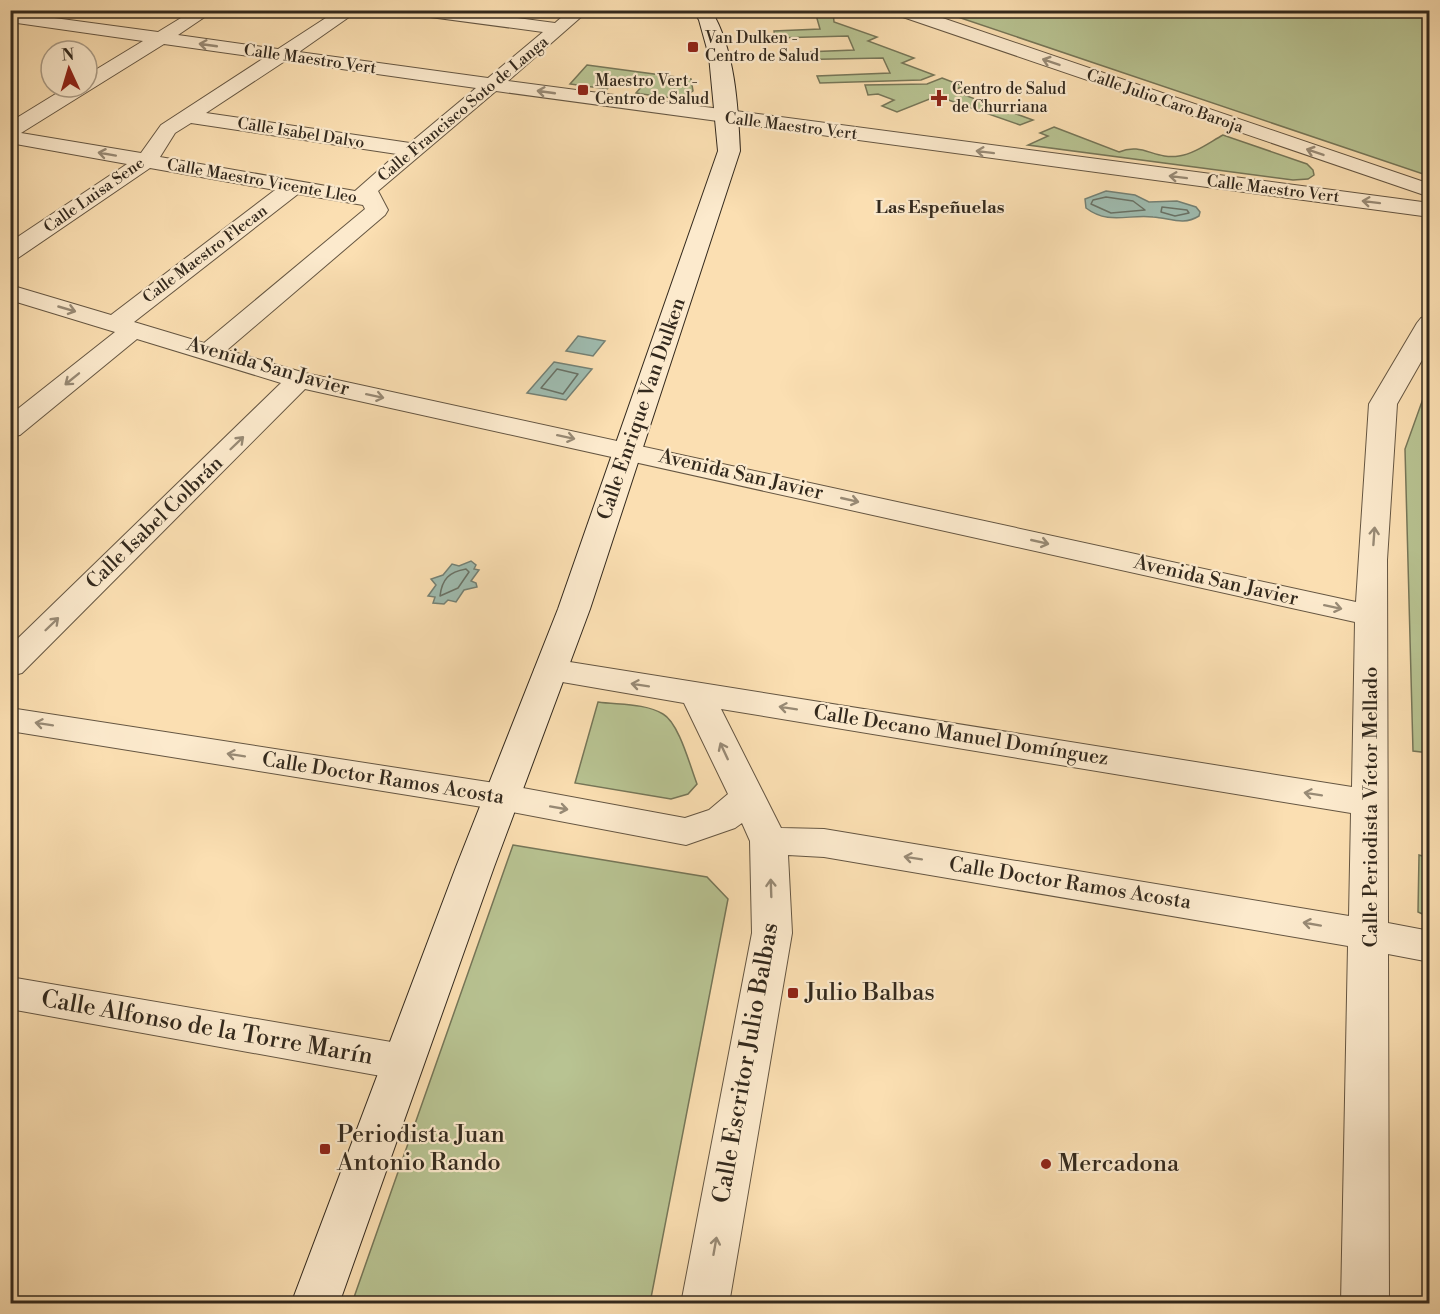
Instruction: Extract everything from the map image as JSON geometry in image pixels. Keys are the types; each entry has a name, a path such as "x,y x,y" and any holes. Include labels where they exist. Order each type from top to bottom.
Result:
{"street":[{"path":"20,36 67,10"},
{"path":"99,76 207,10"},
{"name":"Calle Luisa Sene","path":"10,253 146,161 168,129 351,10"},
{"path":"415,10 559,29"},
{"name":"Calle Francisco Soto de Langa","path":"209,352 378,210 366,190 581,10"},
{"name":"Calle Julio Caro Baroja","path":"900,10 1430,191"},
{"name":"Calle Enrique Van Dulken","path":"315,1304 501,797 551,670 629,450 729,152 729,118 715,47 705,11"},
{"name":"Calle Maestro Vert","path":"10,17 729,118 1430,210"},
{"path":"10,131 62,99"},
{"name":"Calle Isabel Dalvo","path":"188,116 415,150"},
{"name":"Calle Maestro Vicente Lleo","path":"10,137 371,200"},
{"name":"Calle Maestro Flecan","path":"15,420 294,186"},
{"name":"Avenida San Javier","path":"10,292 299,380 629,450 1372,616"},
{"name":"Calle Periodista Víctor Mellado","path":"1365,1304 1372,560 1383,404 1430,323"},
{"name":"Calle Isabel Colbrán","path":"10,665 299,380"},
{"name":"Calle Decano Manuel Domínguez","path":"551,670 1370,803"},
{"name":"Calle Escritor Julio Balbas","path":"697,694 769,841 772,933 705,1304"},
{"name":"Calle Doctor Ramos Acosta","path":"10,719 501,797 686,831 722,819 746,798"},
{"name":"Calle Doctor Ramos Acosta","path":"769,841 824,843 1370,934 1430,947"},
{"name":"Calle Alfonso de la Torre Marín","path":"10,993 403,1062"}],"green space":[{"path":"743,11 833,11 834,22 877,37 868,41 914,58 902,63 934,75 921,80 820,83 817,76 890,73 883,58 782,60 780,53 854,50 848,36 775,38 774,31 820,29 816,15 742,17"},
{"path":"940,11 1429,11 1429,176"},
{"path":"587,65 691,79 693,91 680,97 665,97 636,93 643,85 615,81 607,89 570,84"},
{"path":"942,78 963,86 953,91 1033,120 1020,125 937,96 897,112 882,106 894,100 878,94 868,95 865,85 927,84"},
{"path":"1054,127 1119,152 1135,149 1170,157 1190,153 1223,135 1307,164 1313,170 1314,175 1308,179 1293,180 1028,145 1048,136 1040,133"},
{"path":"1429,382 1429,753 1413,751 1405,449"},
{"path":"598,702 648,708 656,710 669,719 679,735 697,784 688,794 671,799 575,783"},
{"path":"513,845 707,877 728,899 650,1303 352,1303"},
{"path":"1419,855 1429,858 1429,917 1418,912"}],"water":[{"path":"1106,191 1135,195 1149,202 1177,201 1196,207 1200,212 1199,216 1193,219 1176,221 1144,216 1111,218 1086,208 1085,199"},
{"path":"578,336 605,341 593,356 566,351"},
{"path":"554,362 592,369 566,400 527,393"},
{"path":"471,561 476,565 474,569 479,570 471,581 476,583 477,587 464,590 456,602 448,600 444,604 433,603 435,597 428,596 436,585 431,579 443,575 452,564 459,566"}],"place":[{"name":"Van Dulken - Centro de Salud","path":"693,47"},
{"name":"Maestro Vert - Centro de Salud","path":"583,90"},
{"name":"Centro de Salud de Churriana","path":"939,98"},
{"name":"Julio Balbas","path":"793,993"},
{"name":"Periodista Juan Antonio Rando","path":"325,1149"},
{"name":"Mercadona","path":"1046,1164"}],"district":[{"name":"Las Espeñuelas","path":"940,207"}]}
